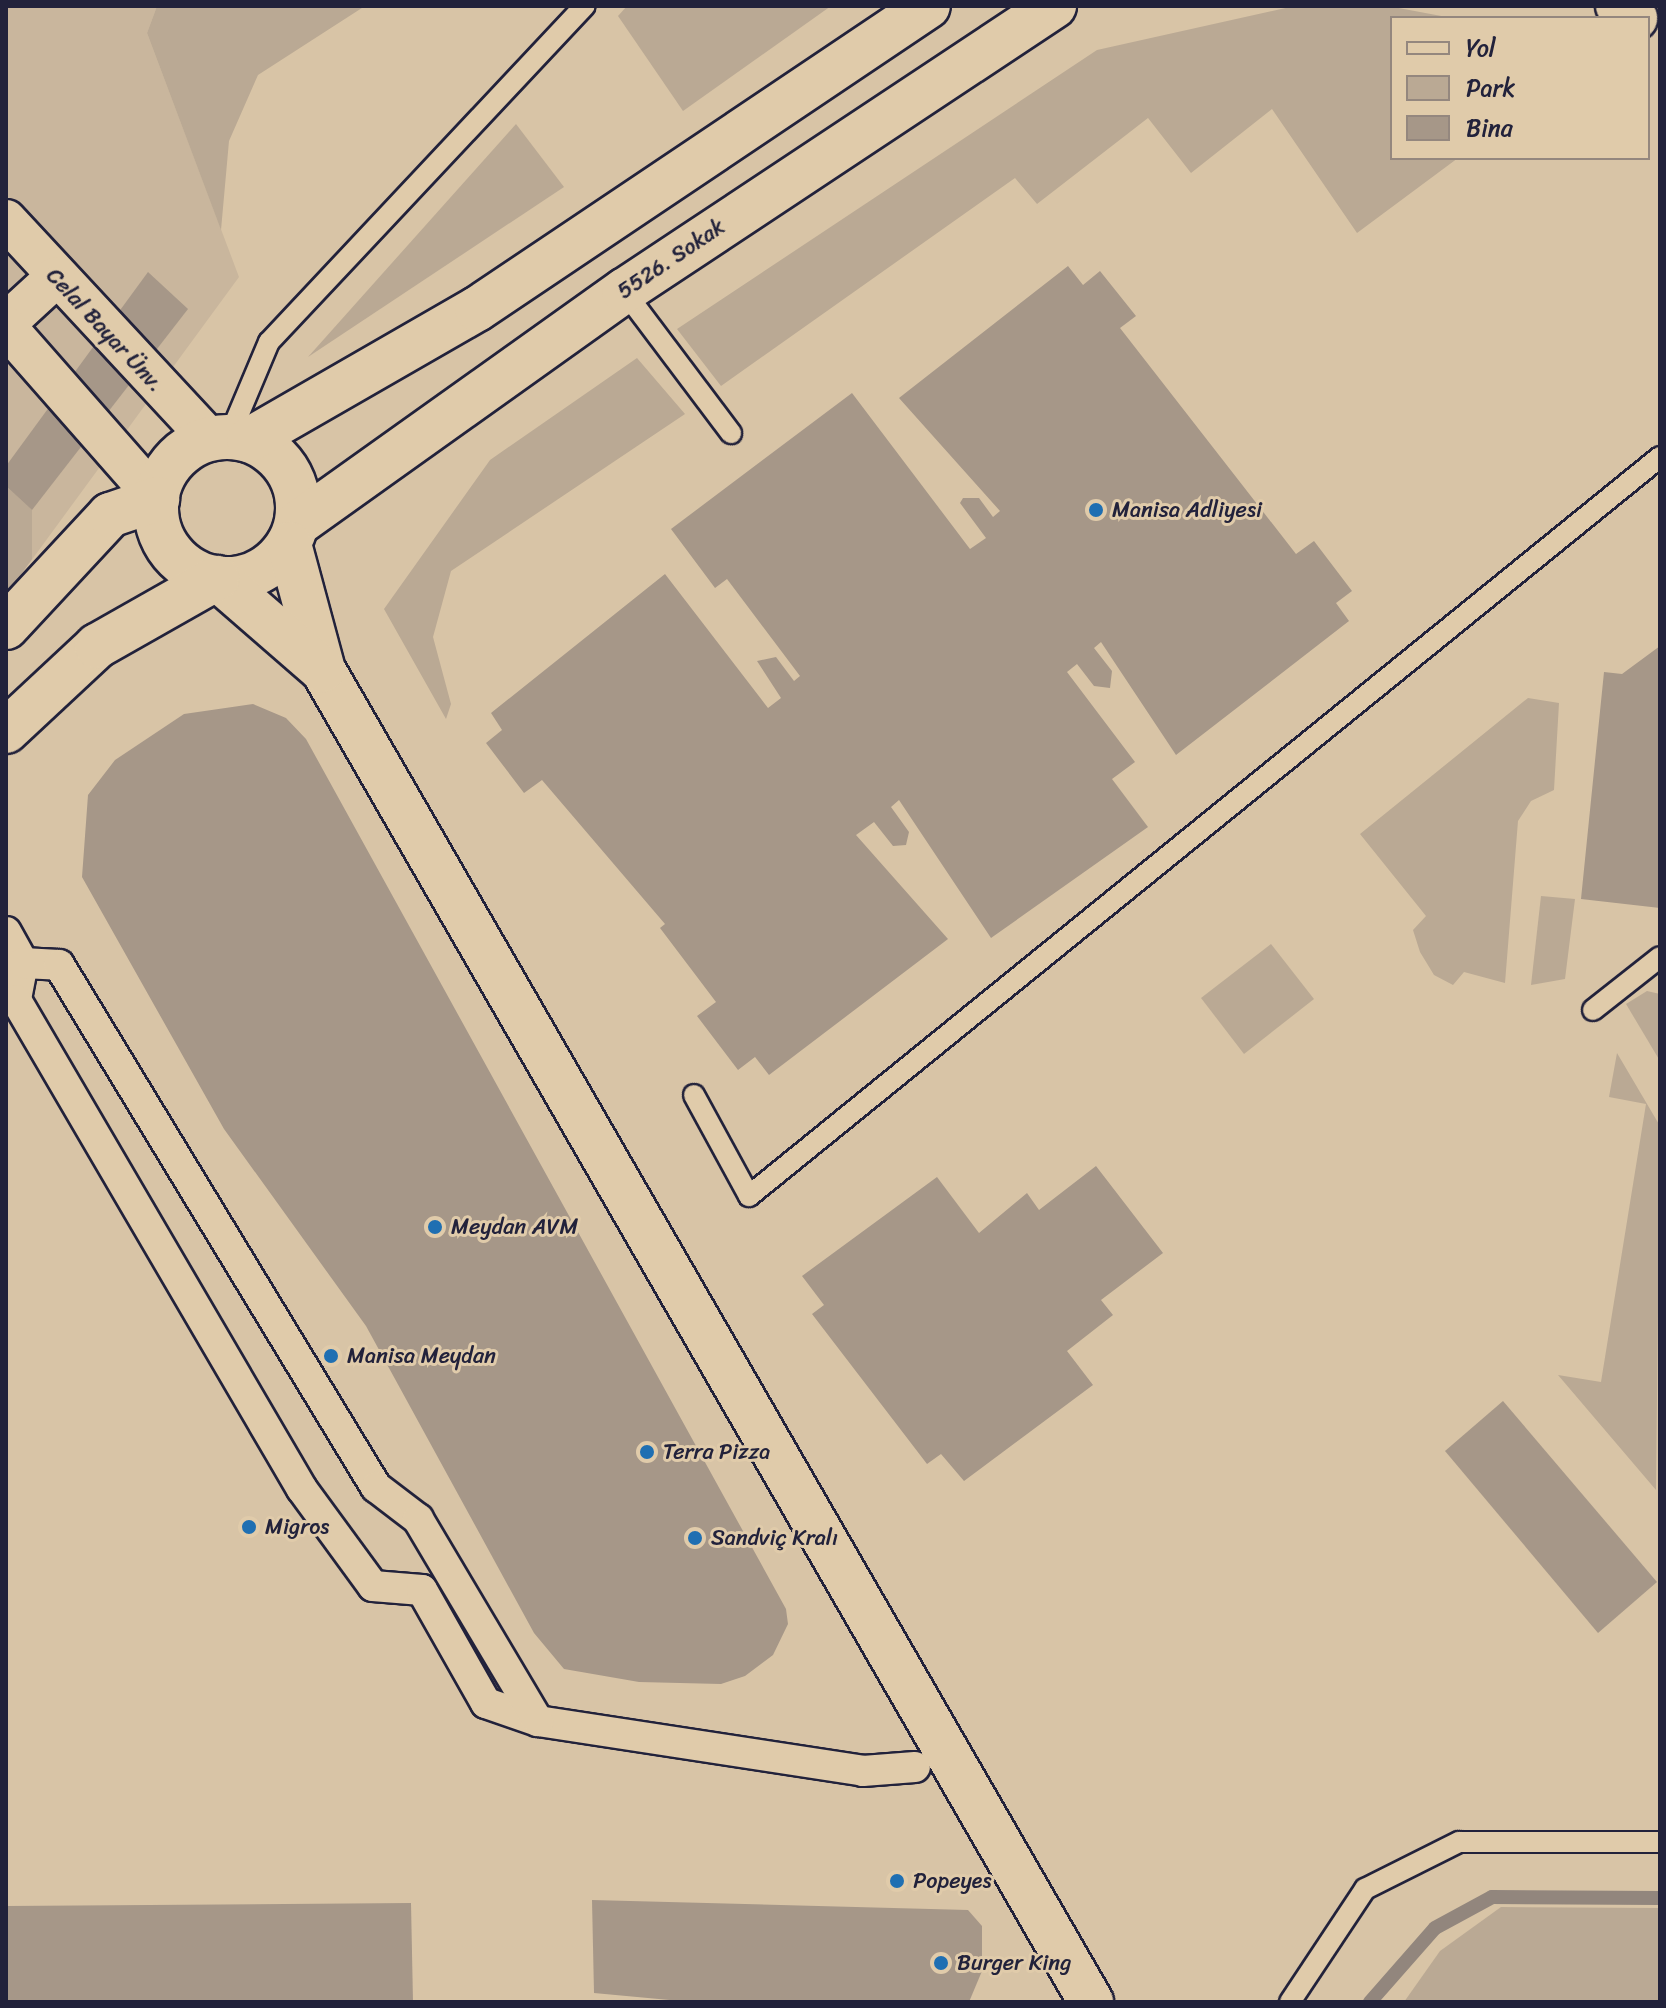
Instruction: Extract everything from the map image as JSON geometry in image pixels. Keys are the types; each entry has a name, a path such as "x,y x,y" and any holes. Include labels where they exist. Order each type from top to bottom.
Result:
{"street":[{"path":"323,670 217,578 178,559 157,521 157,499 173,461 229,438 477,309 928,6"},
{"name":"5526. Sokak","path":"293,534 624,291 1054,6"},
{"name":"Celal Bayar Ünv.","path":"6,220 55,278 229,438"},
{"path":"55,278 6,325 157,499"},
{"path":"229,438 268,449 294,483 293,534 323,670 1091,2002"},
{"path":"6,627 110,515 157,499"},
{"path":"6,731 97,646 217,578 258,572 293,534"},
{"path":"6,932 23,963 16,1000 302,1489 373,1586 422,1590 486,1703 538,1721 863,1771 915,1767"},
{"path":"23,963 59,965 376,1487 418,1519 538,1721"}],"lane":[{"path":"229,438 269,342 584,6"},
{"path":"624,291 731,433"},
{"path":"694,1095 749,1196 1660,457"},
{"path":"1593,1010 1660,957"},
{"path":"1290,2002 1365,1889 1459,1842 1660,1842"}],"shaded area":[{"path":"6,6 157,6 147,33 239,277 6,595"}],"green space":[{"path":"157,6 365,6 258,75 229,141 221,230 147,33"},
{"path":"627,6 831,6 683,111 618,16"},
{"path":"1388,6 1441,16 1390,16 1390,160 1455,160 1357,233 1272,109 1191,173 1148,118 1037,204 1015,178 721,386 677,329 1097,50 1290,7"},
{"path":"516,124 564,187 308,357"},
{"path":"637,358 685,414 451,571 433,637 451,704 446,719 384,609 490,460"},
{"path":"6,486 32,510 32,559 6,595"},
{"path":"1528,698 1559,703 1554,790 1531,801 1518,821 1505,983 1464,972 1453,985 1434,975 1420,952 1413,930 1426,916 1360,834"},
{"path":"1541,896 1575,899 1565,979 1531,985"},
{"path":"1271,944 1314,999 1244,1054 1201,998"},
{"path":"1647,991 1660,994 1660,1061 1626,1004"},
{"path":"1617,1053 1660,1126 1656,1490 1558,1375 1601,1382 1646,1104 1609,1097"},
{"path":"1501,1907 1660,1908 1660,2002 1404,2002 1440,1951"}],"building":[{"path":"1068,266 1083,285 1100,271 1136,316 1120,328 1296,554 1314,541 1352,591 1336,603 1349,621 1176,755 1101,642 1094,648 1112,671 1110,688 1094,686 1077,664 1067,672 1135,762 1112,779 1148,827 991,938 899,800 891,807 909,832 906,845 893,846 874,822 856,835 948,939 769,1075 755,1057 738,1070 697,1016 716,1002 660,928 665,924 542,780 524,793 486,743 502,730 491,713 665,574 768,708 781,698 757,661 776,657 794,681 800,676 727,579 715,588 671,529 852,393 970,549 986,538 960,503 963,498 979,498 993,517 1000,511 899,398"},
{"path":"148,272 188,309 32,510 6,486 6,466"},
{"path":"1660,646 1660,908 1581,899 1604,672 1622,674"},
{"name":"Meydan AVM","path":"253,704 286,718 306,739 786,1609 788,1624 773,1655 745,1676 721,1684 639,1682 564,1669 534,1633 366,1326 224,1129 82,877 88,795 115,760 184,714"},
{"path":"1096,1166 1163,1253 1101,1300 1113,1315 1067,1351 1093,1385 964,1481 941,1454 927,1464 812,1314 824,1305 802,1276 937,1177 979,1233 1027,1193 1039,1210"},
{"path":"1503,1401 1657,1582 1598,1633 1445,1451"},
{"path":"592,1900 968,1910 982,1926 982,1971 969,2002 691,2002 594,1993"},
{"path":"411,1903 413,2002 6,2002 6,1906"}],"waterway":[{"path":"1370,2002 1435,1928 1492,1897 1660,1898"}],"place":[{"name":"Manisa Adliyesi","path":"1096,510"},
{"name":"Meydan AVM","path":"435,1227"},
{"name":"Manisa Meydan","path":"331,1356"},
{"name":"Terra Pizza","path":"647,1452"},
{"name":"Migros","path":"249,1527"},
{"name":"Sandviç Kralı","path":"695,1538"},
{"name":"Popeyes","path":"897,1881"},
{"name":"Burger King","path":"941,1963"}]}
